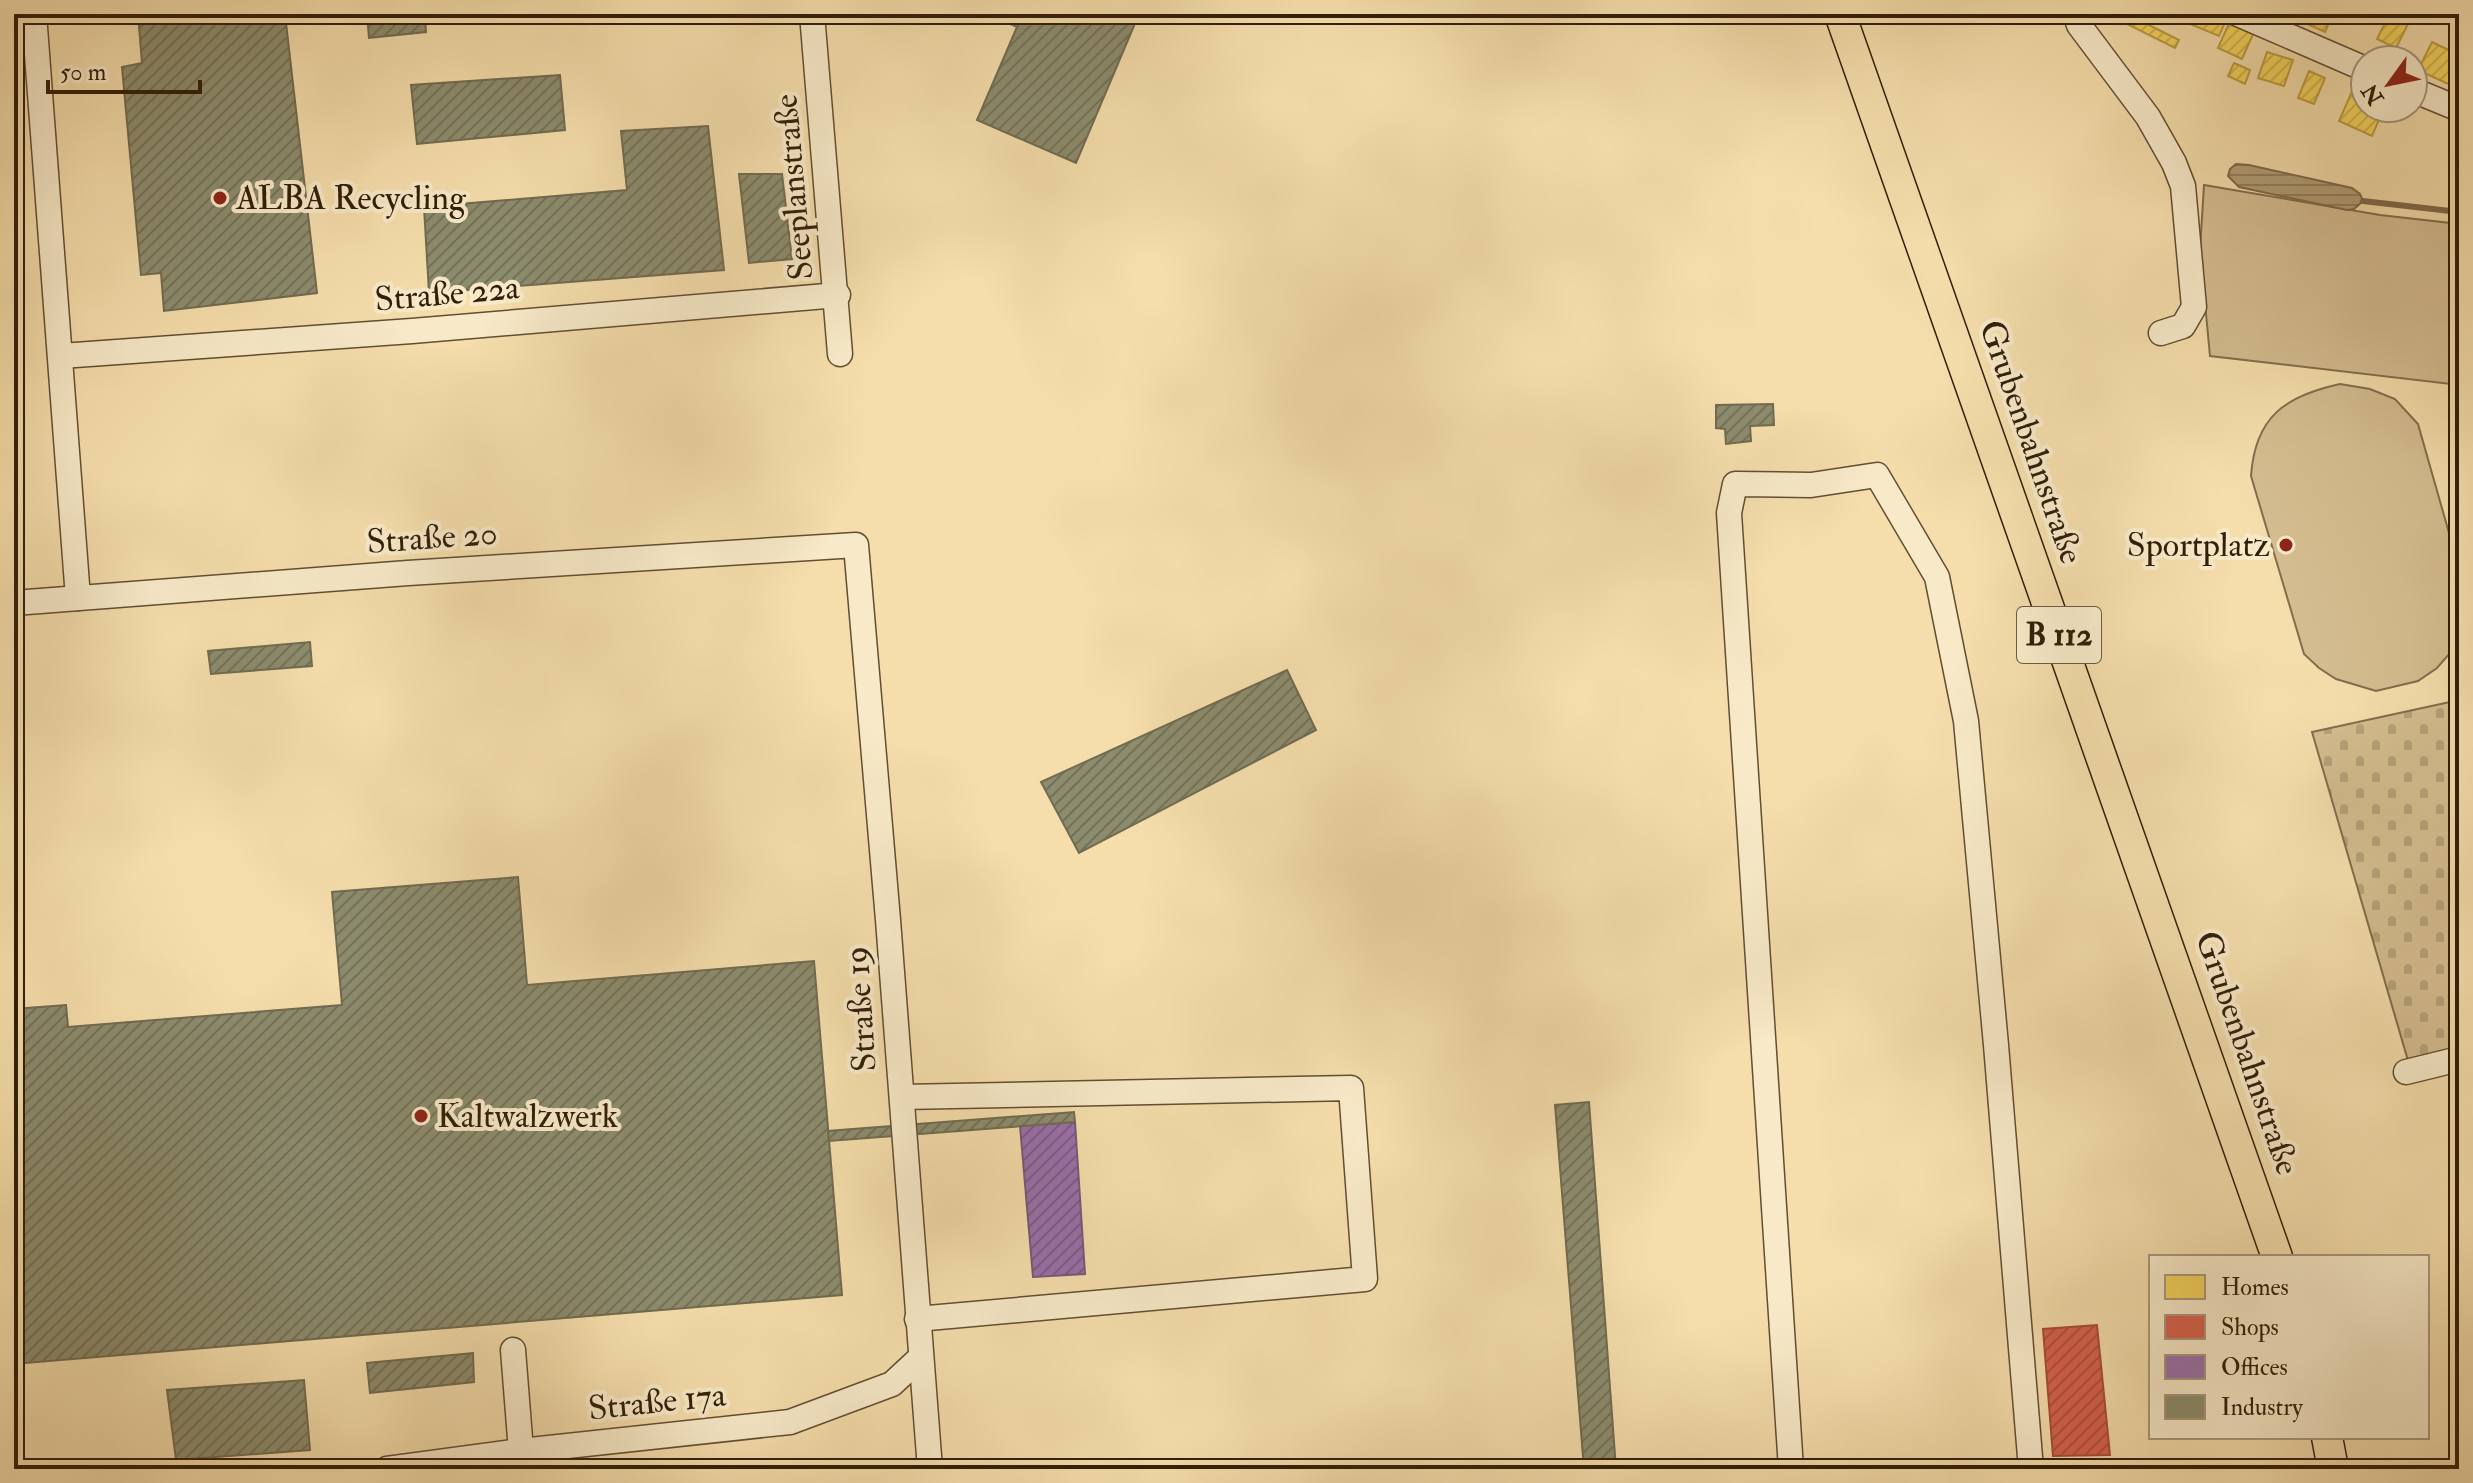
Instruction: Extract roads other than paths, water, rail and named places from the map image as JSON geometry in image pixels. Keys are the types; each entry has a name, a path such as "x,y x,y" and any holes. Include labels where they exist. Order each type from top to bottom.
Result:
{"main road":[{"name":"Grubenbahnstraße","path":"1840,14 2276,1255"},
{"path":"2327,1439 2333,1469"}],"street":[{"path":"34,14 78,598"},
{"name":"Seeplanstraße","path":"812,14 838,295 840,354"},
{"path":"2075,14 2079,25 2148,117 2183,186 2194,307 2183,326 2161,333"},
{"path":"2238,14 2349,62"},
{"path":"2429,97 2459,109"},
{"name":"Straße 22a","path":"61,356 428,330 838,295"},
{"path":"1791,1469 1729,513 1735,484 1811,485 1877,475 1937,577 1966,721 2031,1469"},
{"name":"Straße 20","path":"14,603 408,573 856,545"},
{"name":"Straße 19","path":"856,545 930,1469"},
{"path":"2406,1072 2459,1059"},
{"path":"902,1097 1351,1088 1365,1279 917,1319"},
{"path":"513,1350 521,1451"},
{"name":"Straße 17a","path":"387,1469 790,1422 892,1384 920,1358"}],"waterway":[{"path":"2363,201 2459,212"}],"place":[{"name":"ALBA Recycling","path":"220,198"},
{"name":"Sportplatz","path":"2286,545"},
{"name":"Kaltwalzwerk","path":"421,1116"}]}
